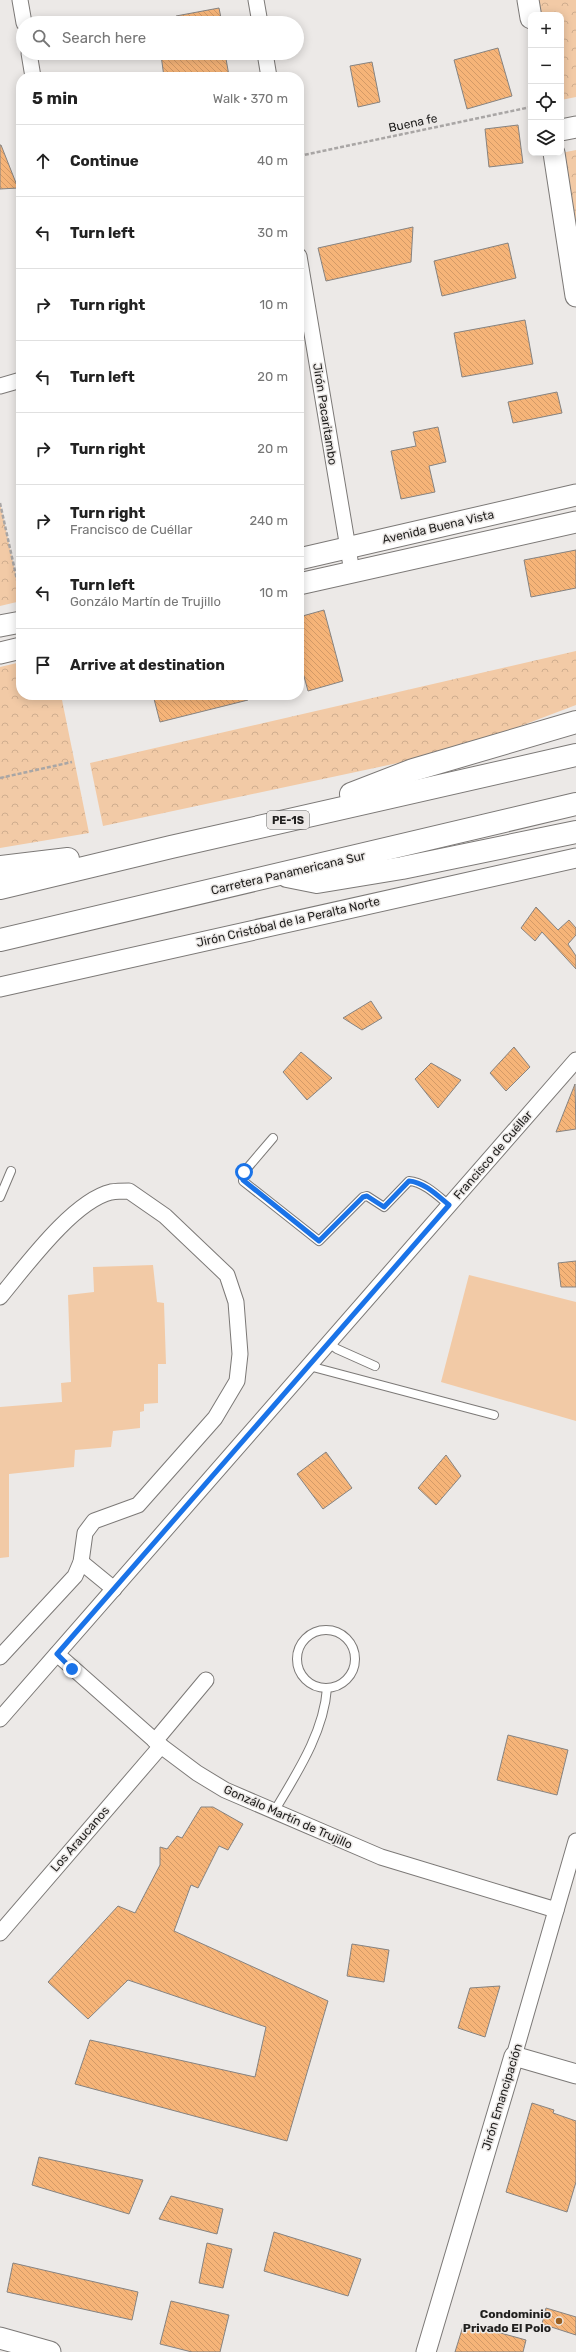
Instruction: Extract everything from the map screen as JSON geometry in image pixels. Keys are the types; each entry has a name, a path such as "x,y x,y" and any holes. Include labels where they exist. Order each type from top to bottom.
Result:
{"highway":[{"path":"283,821 412,770 576,710"},
{"path":"412,770 576,722"},
{"name":"PE-1S","path":"0,888 283,821 576,755"},
{"name":"Carretera Panamericana Sur","path":"8,938 576,804"},
{"path":"280,875 317,882 402,868 576,832"},
{"path":"0,867 171,847"},
{"path":"0,951 8,938"}],"main road":[{"path":"528,0 530,12"},
{"path":"564,129 576,127"},
{"path":"554,156 576,296"},
{"name":"Avenida Buena Vista","path":"304,558 576,495"},
{"name":"Avenida Buena Vista","path":"304,583 576,522"},
{"path":"0,626 16,623"},
{"path":"0,653 16,649"},
{"path":"0,2338 50,2352"}],"street":[{"path":"20,0 23,16"},
{"path":"256,0 259,16"},
{"path":"30,60 32,72"},
{"path":"266,60 268,72"},
{"name":"Jirón Pacaritambo","path":"304,314 352,572"},
{"path":"0,386 16,381"},
{"name":"Jirón Cristóbal de la Peralta Norte","path":"0,987 576,858"},
{"name":"Francisco de Cuéllar","path":"0,1719 576,1060"},
{"path":"0,1297 60,1227 86,1205 110,1192 129,1191 165,1216 227,1275 236,1302 240,1354 237,1381 215,1418 138,1505 94,1521 85,1533 81,1562 75,1576 0,1657"},
{"path":"81,1562 114,1589"},
{"name":"Gonzálo Martín de Trujillo","path":"57,1654 158,1743 209,1781 381,1857 556,1910"},
{"name":"Los Araucanos","path":"0,1932 158,1743 206,1680"},
{"name":"Jirón Emancipación","path":"426,2352 576,1842"},
{"path":"514,2056 576,2074"}],"lane":[{"path":"273,1138 244,1172 243,1180 319,1241 363,1197 367,1196 384,1207 409,1181 416,1181 449,1205"},
{"path":"0,1197 11,1171"},
{"path":"329,1343 337,1349 375,1366"},
{"path":"309,1366 494,1415"},
{"path":"326,1630 342,1635 348,1640 352,1647 355,1663 352,1671 342,1684 326,1688 311,1684 305,1678 298,1664 300,1648 304,1641 318,1632 326,1630"},
{"path":"275,1810 294,1778 320,1724 326,1700 326,1688"}],"path":[{"name":"Buena fe","path":"304,155 528,108"},
{"path":"0,503 16,575"},
{"path":"0,778 72,762"}],"green space":[{"path":"537,0 576,0 576,97 564,99 564,12 539,12"},
{"path":"576,150 576,241 562,156 564,156 564,152"},
{"path":"0,503 16,575 16,602 0,606"},
{"path":"576,651 576,705 454,751 103,826 90,763"},
{"path":"16,663 16,700 62,700 89,833 0,848 0,667"},
{"path":"153,1265 157,1302 164,1303 166,1364 158,1364 158,1403 144,1404 144,1411 140,1412 140,1428 113,1431 111,1447 75,1450 74,1467 9,1474 9,1557 0,1558 0,1407 62,1402 61,1383 71,1382 68,1295 94,1292 93,1267"},
{"path":"469,1275 576,1302 576,1421 441,1382"}],"building":[{"path":"219,8 221,16 176,16"},
{"path":"498,48 512,96 467,109 454,60"},
{"path":"162,60 226,60 228,72 163,72"},
{"path":"372,62 380,102 358,107 350,66"},
{"path":"518,125 523,163 489,167 485,129"},
{"path":"1,145 16,183 16,188 0,189"},
{"path":"413,227 411,262 326,281 318,248"},
{"path":"508,243 516,278 442,296 434,261"},
{"path":"525,320 533,364 462,377 454,333"},
{"path":"557,392 562,413 513,423 508,402"},
{"path":"438,427 446,462 429,466 435,492 401,499 391,451 416,446 413,432"},
{"path":"576,550 576,588 531,597 524,560"},
{"path":"324,610 343,681 308,691 304,676 304,616"},
{"path":"154,700 248,700 160,722"},
{"path":"536,907 558,930 569,920 576,928 576,935 568,944 576,956 576,969 542,932 535,941 521,928"},
{"path":"371,1001 382,1018 362,1030 343,1018"},
{"path":"514,1047 530,1067 506,1091 490,1073"},
{"path":"301,1052 332,1078 307,1100 283,1072"},
{"path":"431,1063 461,1080 438,1108 415,1079"},
{"path":"575,1084 576,1129 556,1132"},
{"path":"576,1261 576,1287 561,1287 558,1263"},
{"path":"326,1452 352,1488 323,1509 297,1474"},
{"path":"446,1455 461,1476 436,1505 418,1488"},
{"path":"508,1735 568,1750 557,1795 497,1780"},
{"path":"201,1807 213,1807 243,1824 228,1850 219,1846 198,1888 191,1885 174,1931 328,2001 287,2141 75,2084 90,2040 255,2077 266,2027 128,1980 88,2019 48,1982 118,1906 135,1913 160,1865 160,1847 167,1849 177,1836 182,1838"},
{"path":"352,1944 389,1950 384,1982 347,1976"},
{"path":"500,1986 485,2037 458,2028 470,1988"},
{"path":"532,2103 554,2110 553,2113 576,2121 576,2182 567,2212 506,2192"},
{"path":"39,2157 143,2180 129,2214 32,2185"},
{"path":"171,2196 223,2209 217,2234 159,2219"},
{"path":"274,2232 361,2259 348,2296 264,2271"},
{"path":"207,2243 232,2249 223,2288 199,2283"},
{"path":"13,2263 138,2292 132,2320 7,2292"},
{"path":"171,2301 229,2315 220,2352 192,2352 160,2344"},
{"name":"Condominio Privado El Polo","path":"546,2308 576,2317 576,2335 542,2324"},
{"path":"464,2323 526,2340 523,2352 455,2352"}],"place":[{"name":"Condominio Privado El Polo","path":"559,2321"}],"route":[{"path":"72,1669 57,1654 449,1205 416,1181 409,1181 404,1184 384,1207 380,1206 367,1196 363,1197 319,1241 243,1180 242,1177 244,1172"}]}
